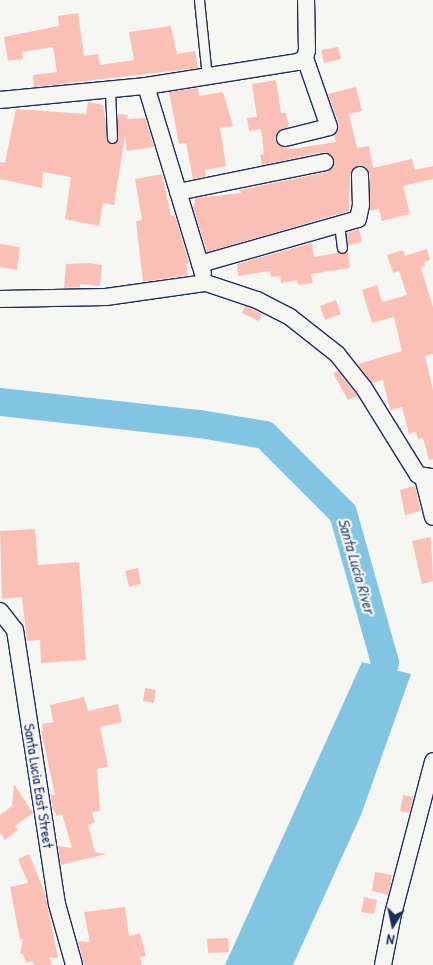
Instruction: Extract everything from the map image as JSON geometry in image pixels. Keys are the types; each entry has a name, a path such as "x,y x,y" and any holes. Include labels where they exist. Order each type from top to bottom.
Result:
{"street":[{"path":"285,138 329,127 305,58 308,41 306,0"},
{"path":"0,100 146,86 291,64 305,58"},
{"path":"146,86 206,283"},
{"path":"178,192 325,162"},
{"path":"200,264 358,220 360,216 360,175"},
{"path":"0,299 106,297 206,283 265,304 290,317 330,347 364,388 413,467 428,477 433,517"},
{"name":"Santa Lucia East Street","path":"0,611 15,630 57,904 74,965"},
{"path":"383,965 397,896 433,761"}],"lane":[{"path":"199,0 208,77"},
{"path":"110,90 112,138"},
{"path":"339,224 342,248"}],"water":[{"path":"362,662 411,674 361,815 293,965 225,965"}],"building":[{"path":"78,13 84,56 98,54 100,65 134,60 129,32 171,26 177,54 195,51 198,68 34,87 33,75 57,72 53,47 22,52 23,59 8,61 4,37 59,26 58,16"},
{"path":"338,47 341,59 324,63 321,50"},
{"path":"276,80 281,113 286,113 289,127 278,131 275,140 282,147 292,149 336,142 334,135 339,124 328,94 356,87 362,111 349,114 357,148 369,146 373,168 412,159 415,170 433,166 433,179 403,186 410,214 382,221 379,209 370,211 370,174 365,166 359,165 350,175 349,211 207,252 193,207 196,198 241,193 240,190 327,172 334,166 333,156 323,152 262,165 260,155 264,154 261,129 249,131 247,118 257,117 252,84"},
{"path":"198,88 199,96 223,92 233,126 220,128 226,166 205,170 206,176 193,179 186,143 179,144 169,92"},
{"path":"88,102 103,105 109,143 118,140 117,114 128,115 127,119 145,118 154,147 127,151 125,136 114,205 103,203 99,226 65,219 71,177 43,172 42,188 0,179 0,162 5,163 16,109 86,114"},
{"path":"162,174 171,216 175,216 189,263 186,264 188,275 143,282 136,221 142,220 135,179"},
{"path":"359,229 362,242 348,245 346,233"},
{"path":"312,243 314,257 348,251 350,268 311,274 313,283 298,285 297,280 281,283 280,276 271,277 270,271 238,276 237,264"},
{"path":"0,244 20,247 17,270 0,267"},
{"path":"427,249 430,260 424,262 425,266 421,268 433,307 433,354 425,356 433,390 433,459 429,460 423,438 418,439 416,432 409,434 402,407 390,410 383,380 372,383 358,364 402,351 394,317 372,323 362,290 377,285 382,302 407,295 399,271 393,273 387,255 403,250 405,256"},
{"path":"90,263 102,265 100,286 80,284 80,287 64,288 66,264"},
{"path":"336,300 341,314 325,320 320,306"},
{"path":"245,306 262,314 259,321 242,313"},
{"path":"338,371 357,396 348,400 333,373"},
{"path":"415,486 421,511 405,515 400,490"},
{"path":"35,529 38,565 79,562 86,660 41,663 40,640 27,641 22,597 2,599 0,531"},
{"path":"431,537 433,581 422,584 412,541"},
{"path":"138,568 141,584 129,587 125,571"},
{"path":"145,688 156,690 154,703 143,701"},
{"path":"84,697 88,711 118,704 122,722 100,727 108,767 97,769 100,811 92,812 95,823 88,825 95,852 106,854 61,865 58,846 72,848 62,814 57,816 53,809 50,794 55,795 41,731 43,731 42,724 53,722 50,705"},
{"path":"14,784 33,813 15,826 18,830 5,840 0,833 0,815 12,806"},
{"path":"403,795 413,797 409,813 400,811"},
{"path":"29,854 45,893 58,958 49,957 52,965 34,965 32,961 26,963 23,954 20,954 23,939 20,939 10,887 28,883 18,859"},
{"path":"375,872 392,875 388,895 372,891"},
{"path":"364,897 377,900 374,914 361,912"},
{"path":"125,907 129,936 140,933 146,956 140,957 142,965 84,965 78,941 90,942 84,912"},
{"path":"228,938 229,952 208,953 207,939"}],"waterway":[{"name":"Santa Lucia River","path":"0,402 200,424 265,435 343,513 385,662 377,703"}]}
